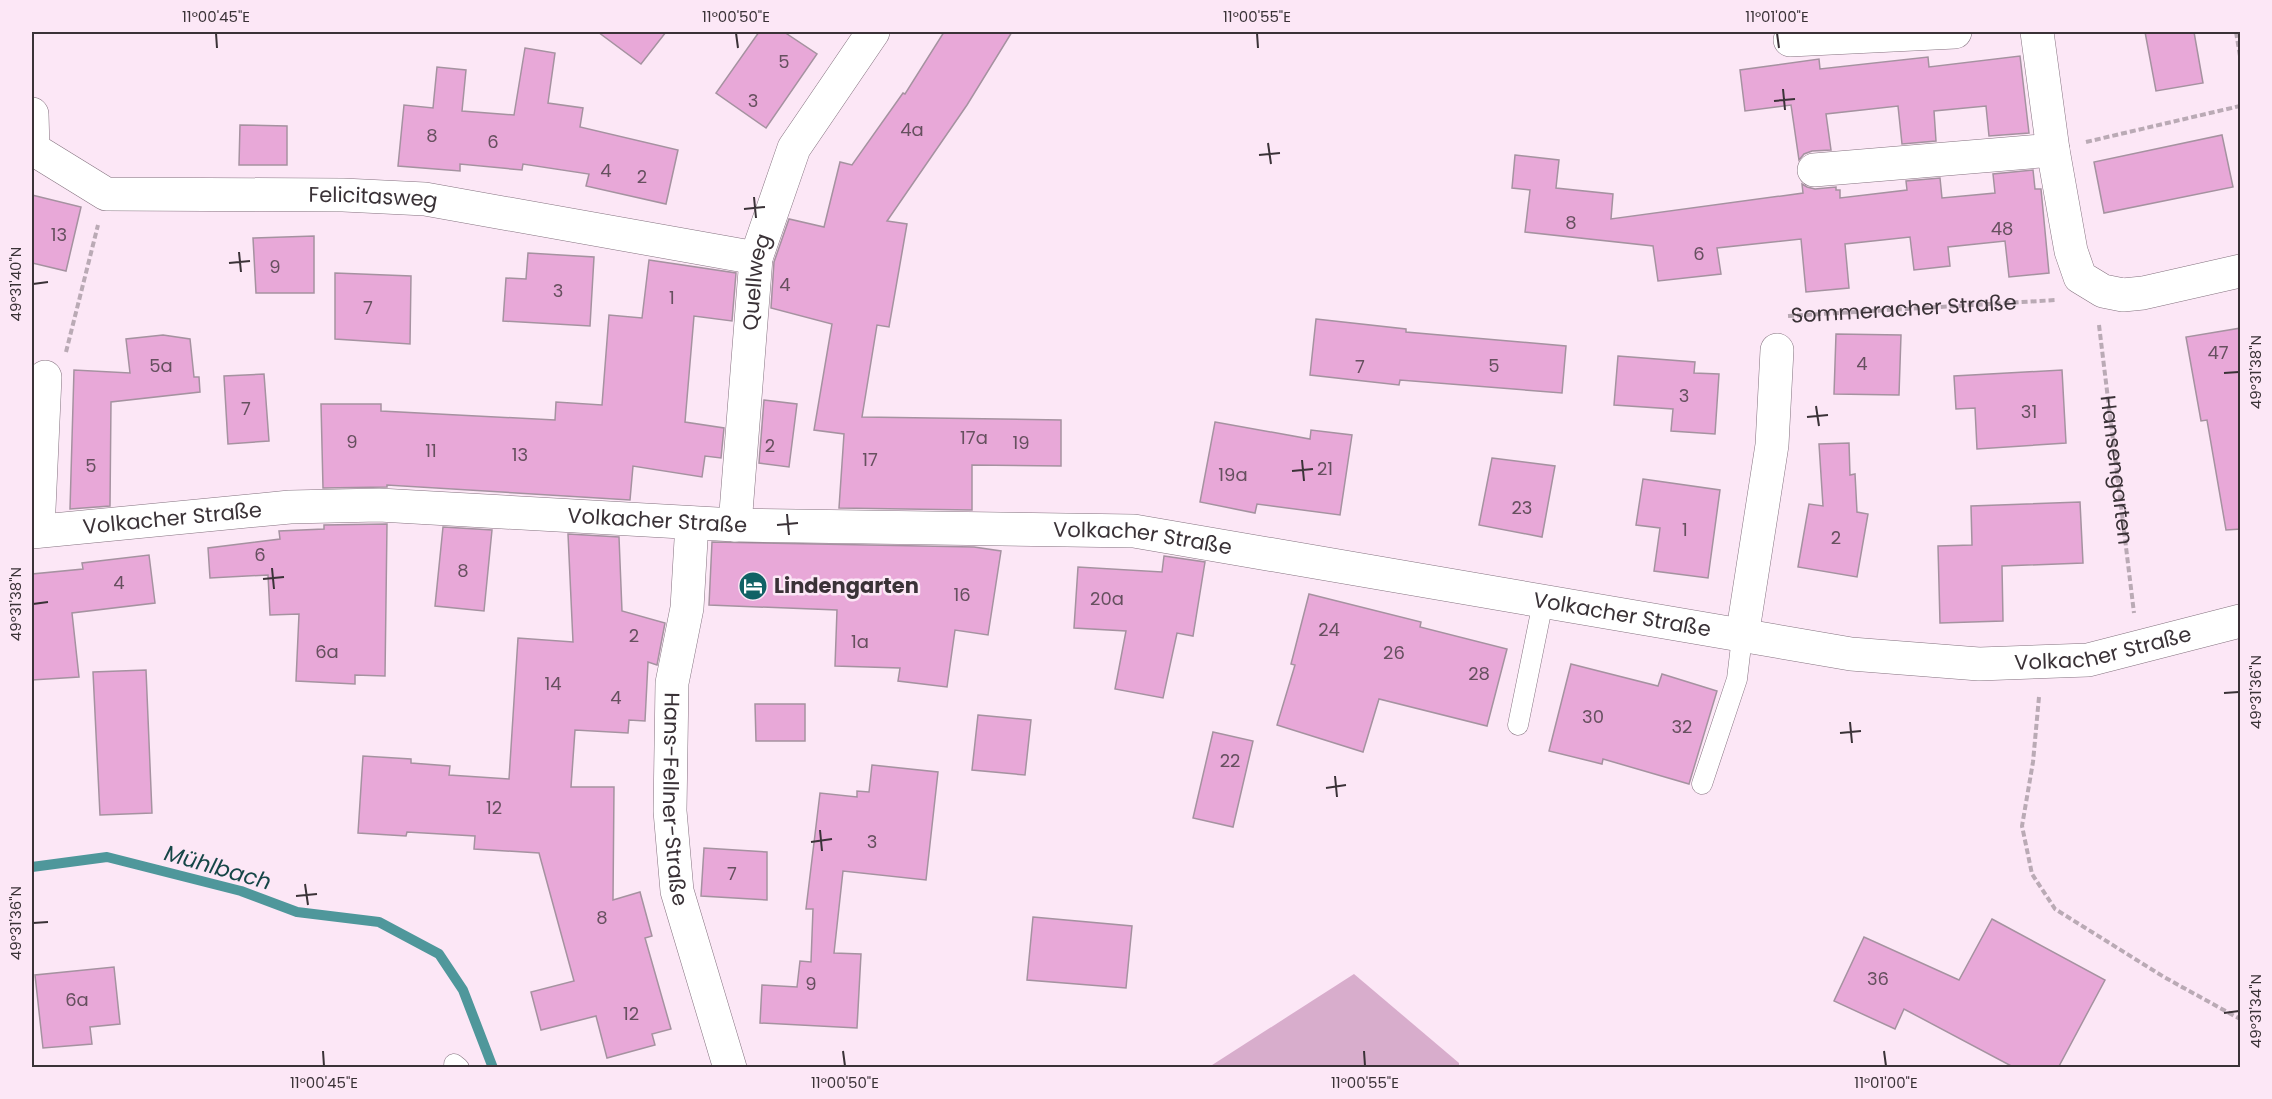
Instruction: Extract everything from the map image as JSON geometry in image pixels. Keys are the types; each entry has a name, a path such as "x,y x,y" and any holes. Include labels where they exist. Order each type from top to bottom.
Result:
{"street":[{"name":"Quellweg","path":"735,525 756,258 794,148 870,32"},
{"path":"1790,40 1955,32"},
{"path":"2037,32 2053,150 2071,251 2080,277 2103,291 2123,295 2143,293 2241,271"},
{"path":"32,114 33,149 106,194"},
{"path":"1814,170 2053,150"},
{"name":"Felicitasweg","path":"106,194 343,195 425,199 756,258"},
{"name":"Sommeracher Straße","path":"1742,637 1772,445 1777,350"},
{"path":"35,531 45,377"},
{"name":"Volkacher Straße","path":"35,531 290,507 379,505 735,525 1134,531 1742,637 1851,654 1979,664 2088,660 2241,621"},
{"name":"Hans-Fellner-Straße","path":"692,523 687,608 672,683 670,811 677,891 730,1068"}],"lane":[{"path":"1518,725 1543,602"},
{"path":"1702,784 1737,679 1742,637"}],"path":[{"path":"2236,32 2241,56"},
{"path":"2053,150 2241,106"},
{"path":"45,377 65,356 106,194"},
{"name":"Sommeracher Straße","path":"1777,350 1775,317 2063,299 2103,291"},
{"name":"Hansengarten","path":"2103,291 2098,331 2138,648"},
{"path":"2042,663 2033,762 2022,826 2032,874 2055,909 2164,977 2241,1019"}],"shaded area":[{"path":"1354,974 1459,1063 1459,1067 1209,1067"}],"building":[{"path":"598,32 666,32 641,64"},
{"path":"759,32 784,32 817,54 766,128 716,93"},
{"path":"944,32 1012,32 967,105 887,221 907,224 889,327 877,325 862,417 1061,420 1061,466 972,465 972,510 839,508 844,434 814,430 832,324 771,308 774,262 789,219 824,227 840,162 852,165 903,93 905,94"},
{"path":"2145,32 2194,32 2203,83 2156,91"},
{"path":"525,48 555,53 548,103 583,108 580,127 678,150 666,204 586,186 589,174 523,164 522,170 460,164 460,171 398,166 404,105 433,108 437,67 466,70 462,111 514,115"},
{"path":"2020,56 2029,133 1989,136 1986,106 1934,111 1936,141 1902,144 1898,106 1826,114 1831,150 1812,151 1804,154 1799,160 1791,105 1745,111 1740,70 1819,59 1820,69 1928,57 1929,67"},
{"path":"240,125 287,126 287,165 239,165"},
{"path":"2222,135 2233,187 2104,213 2094,162"},
{"path":"1515,155 1559,160 1556,188 1613,194 1611,219 1803,193 1802,184 1815,189 1836,187 1836,190 1840,190 1840,198 1907,190 1906,181 1940,178 1942,198 1995,193 1993,174 2033,170 2035,189 2041,189 2049,273 2009,277 2005,241 1948,247 1950,266 1914,270 1910,237 1845,244 1849,288 1806,292 1801,239 1717,248 1721,274 1658,281 1653,246 1525,232 1530,190 1512,188"},
{"path":"32,195 81,207 66,271 32,263"},
{"path":"314,236 314,293 256,293 253,238"},
{"path":"528,253 594,257 590,326 503,321 506,278 526,279"},
{"path":"649,260 736,273 732,321 694,316 685,422 724,428 721,458 705,456 702,477 633,466 630,500 387,485 387,487 323,488 321,404 381,404 381,411 555,420 556,402 602,405 609,315 642,318"},
{"path":"335,273 411,276 410,344 335,339"},
{"path":"1316,319 1406,329 1406,332 1566,346 1562,393 1400,380 1399,385 1310,375"},
{"path":"2241,328 2241,529 2226,530 2207,420 2201,421 2186,337"},
{"path":"1836,334 1901,335 1899,395 1834,394"},
{"path":"163,335 190,339 194,377 199,377 200,392 111,402 110,506 70,509 74,370 130,373 126,339"},
{"path":"1618,356 1695,362 1694,373 1719,374 1715,434 1671,431 1673,409 1614,405"},
{"path":"2062,370 2066,443 1977,449 1975,408 1956,409 1954,376"},
{"path":"264,374 269,441 228,444 224,376"},
{"path":"764,400 797,404 789,467 759,463"},
{"path":"1215,422 1310,439 1311,430 1352,435 1340,515 1257,504 1255,513 1200,502"},
{"path":"1849,443 1850,475 1855,474 1857,512 1868,514 1857,577 1798,567 1809,504 1823,506 1819,444"},
{"path":"1492,458 1555,466 1542,537 1479,525"},
{"path":"1643,479 1720,490 1708,578 1654,571 1660,528 1636,525"},
{"path":"2080,502 2083,563 2002,566 2003,621 1940,623 1938,546 1972,545 1971,506"},
{"path":"387,524 385,676 355,675 355,684 296,681 299,614 270,615 268,575 210,578 208,548 280,539 279,531 324,529 324,525"},
{"path":"443,527 492,530 484,611 435,606"},
{"path":"568,534 619,537 622,611 665,623 657,665 648,662 645,721 629,720 628,733 575,730 571,787 614,787 613,900 640,892 652,936 645,938 671,1029 652,1034 655,1045 607,1058 596,1016 541,1030 531,992 574,981 539,853 474,849 475,836 407,832 406,836 358,833 363,756 411,759 411,763 450,766 449,775 509,779 518,638 573,642"},
{"path":"712,542 974,547 1001,551 988,635 955,630 947,687 898,681 900,668 835,666 837,610 709,605"},
{"path":"149,555 155,603 72,613 79,677 32,680 32,574 83,569 82,563"},
{"path":"1164,556 1205,562 1193,636 1177,633 1163,698 1115,689 1126,631 1074,628 1078,567 1162,572"},
{"path":"1309,594 1421,622 1420,627 1507,649 1487,726 1379,699 1363,752 1277,725 1295,665 1291,664"},
{"path":"1571,664 1658,686 1662,674 1717,691 1689,784 1603,759 1602,764 1549,751"},
{"path":"146,670 152,813 100,815 93,672"},
{"path":"755,704 805,704 805,741 756,741"},
{"path":"978,715 1031,720 1025,775 972,770"},
{"path":"1213,732 1253,741 1233,827 1193,818"},
{"path":"872,765 938,772 926,880 843,871 834,953 861,954 857,1028 760,1023 762,985 797,987 800,961 811,962 813,909 806,909 820,793 857,797 857,791 869,792"},
{"path":"704,848 767,852 767,900 701,896"},
{"path":"1033,917 1132,926 1126,988 1027,980"},
{"path":"1992,919 2105,980 2058,1068 2015,1068 1904,1009 1895,1029 1834,1001 1864,937 1959,980"},
{"path":"114,967 120,1024 90,1027 92,1044 43,1048 35,975"}],"waterway":[{"name":"Mühlbach","path":"32,867 107,857 241,891 297,912 379,922 439,954 463,990 493,1068"}],"place":[{"name":"Lindengarten","path":"753,586"}]}
